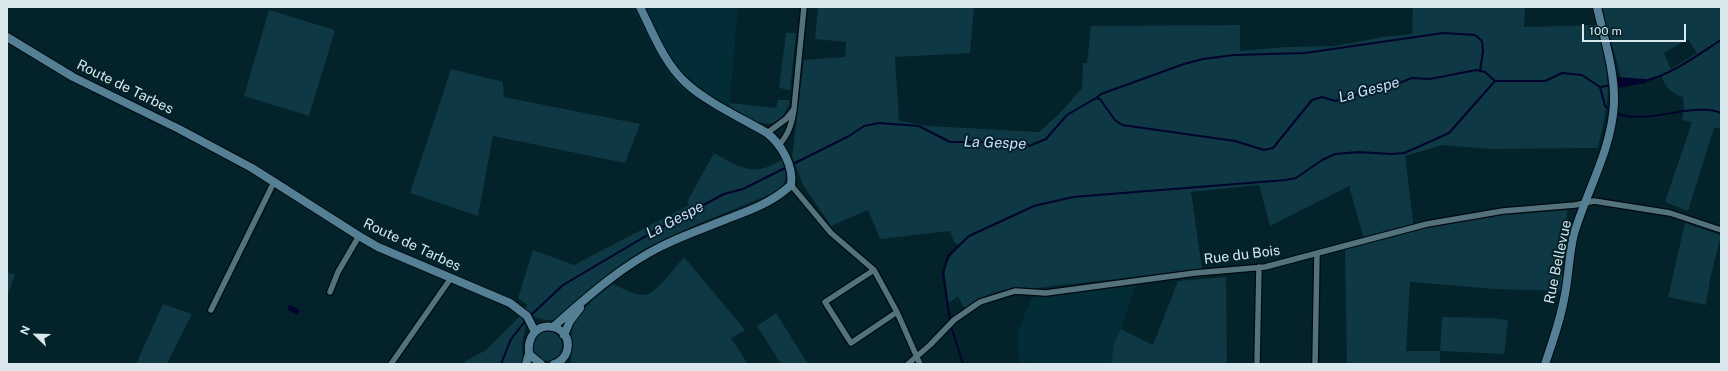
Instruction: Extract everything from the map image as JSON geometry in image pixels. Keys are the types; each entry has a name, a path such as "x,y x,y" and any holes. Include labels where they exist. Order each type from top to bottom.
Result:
{"street":[{"path":"640,7 661,50 686,83 697,92 767,132 779,145 791,172 791,185 831,233 874,270 897,312 918,356 920,364"},
{"path":"779,145 790,130 794,108 804,7"},
{"name":"Rue Bellevue","path":"1545,364 1555,336 1565,295 1574,234 1600,164 1613,119 1614,99 1612,74 1597,7"},
{"name":"Route de Tarbes","path":"7,37 73,78 179,129 252,168 378,247 510,303 527,316 535,332"},
{"path":"767,132 786,119 794,108"},
{"path":"211,310 274,182"},
{"path":"553,327 592,293 636,261 660,247 766,203 782,193 791,185"},
{"name":"Rue du Bois","path":"908,364 954,320 980,302 1014,291 1046,293 1195,273 1259,267 1317,254 1427,224 1503,211 1575,205 1594,201 1670,213 1721,230"},
{"path":"330,292 338,272 359,236"},
{"path":"1315,364 1317,254"},
{"path":"1258,364 1259,267"},
{"path":"874,270 825,302 851,343 897,312"},
{"path":"391,364 451,278"},
{"path":"564,335 570,321 592,293"},
{"path":"526,364 529,354 529,342 535,332 545,327 553,327 559,330 564,335 568,346 565,361 554,364"},
{"path":"529,354 541,364"}],"shaded area":[{"path":"632,7 738,7 730,103 727,118 682,89 673,80 666,71 648,39"},
{"path":"818,7 974,7 970,53 895,57 899,121 928,126 1039,132 1059,114 1082,88 1083,63 1087,63 1091,26 1240,25 1240,51 1285,47 1334,46 1383,37 1412,34 1413,7 1525,7 1524,27 1597,25 1603,50 1608,83 1605,113 1598,148 1490,149 1443,145 1405,156 1414,228 1491,216 1567,210 1561,291 1494,289 1410,282 1406,351 1440,351 1440,364 1347,364 1345,249 1365,243 1349,186 1270,226 1259,185 1191,192 1202,269 1029,289 1004,290 987,295 964,308 958,296 949,303 945,279 946,266 953,253 960,246 954,242 950,231 880,239 868,210 831,226 803,185 792,157 804,60 845,57 846,42 815,39"},
{"path":"1602,7 1721,7 1721,128 1714,128 1688,211 1665,202 1692,122 1682,120 1684,107 1683,97 1676,94 1666,86 1662,75 1642,80 1621,78","holes":["1688,39 1697,53 1671,69 1664,53"]},
{"path":"269,10 335,30 309,116 244,96"},
{"path":"786,33 796,33 790,90 779,88"},
{"path":"451,69 503,82 504,97 640,124 625,163 493,136 478,216 410,193"},
{"path":"778,100 790,100 785,112 779,120 772,123 764,124 729,108 730,103 776,108"},
{"path":"714,153 738,166 751,169 766,167 782,160 786,175 785,182 781,190 698,224 644,249 600,281 555,320 546,320 535,317 525,308 527,305 518,298 533,250 574,265 689,205 687,202"},
{"path":"1685,223 1721,235 1710,279 1706,305 1668,297"},
{"path":"684,257 745,330 731,338 748,364 571,364 572,326 577,316 595,298 613,284 627,291 643,295 648,294 659,286"},
{"path":"7,272 15,275 7,296"},
{"path":"1226,277 1227,364 1111,364 1114,343 1121,329 1153,345 1178,281"},
{"path":"1136,285 1121,329 1114,343 1111,364 1031,364 1031,361 1020,363 1018,350 1018,330 1032,297"},
{"path":"163,304 192,314 167,364 136,364"},
{"path":"776,313 808,364 781,364 757,326"},
{"path":"520,316 525,324 522,343 522,364 460,364 486,350"},
{"path":"1442,317 1491,318 1508,320 1504,354 1440,351"},
{"path":"547,331 558,335 562,346 558,357 547,361 536,357 532,346 536,335"}],"water":[{"path":"1617,77 1645,79 1646,83 1618,88"},
{"path":"290,305 300,310 297,315 288,310 288,306"}],"waterway":[{"path":"1096,98 1101,94 1184,64 1203,59 1234,55 1305,53 1443,33 1475,35 1482,41 1483,51 1480,71"},
{"name":"La Gespe","path":"1645,81 1656,78 1675,69 1721,40"},
{"name":"La Gespe","path":"791,165 849,136 864,126 879,123 919,126 950,142 1023,142 1029,146 1046,139 1067,115 1096,98 1100,99 1115,120 1122,125 1235,141 1264,150 1273,148 1312,100 1322,97 1335,101 1368,91 1381,90 1412,78 1430,79 1476,70 1485,72 1495,81 1545,81 1562,73 1582,75 1600,87 1611,85"},
{"path":"950,321 943,273 948,256 969,236 1034,206 1073,197 1286,180 1296,178 1322,160 1335,154 1359,152 1391,154 1404,153 1449,133 1495,81"},
{"name":"La Gespe","path":"1600,87 1605,106 1610,110"},
{"name":"La Gespe","path":"1616,113 1627,116 1641,117 1698,110 1710,110 1721,113"},
{"name":"La Gespe","path":"530,316 563,285 651,233 724,194 743,189 787,167"},
{"name":"La Gespe","path":"501,364 511,339 527,319"},
{"path":"952,329 963,364"}]}
